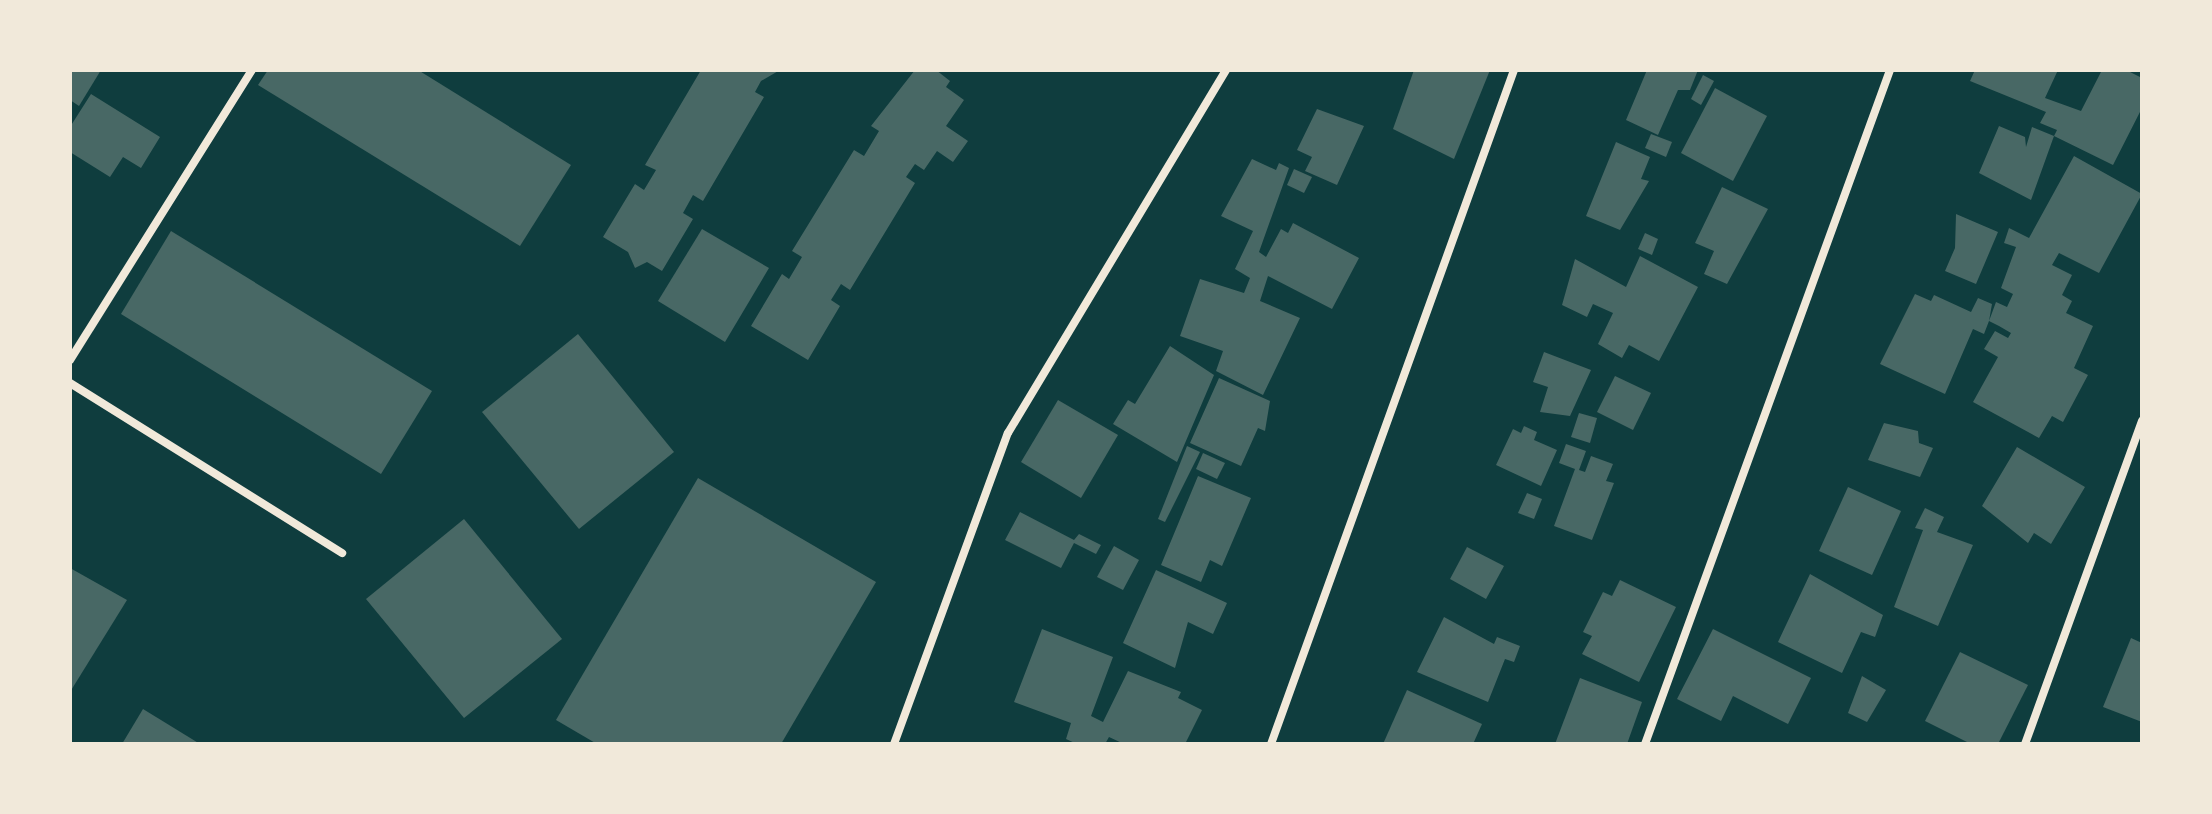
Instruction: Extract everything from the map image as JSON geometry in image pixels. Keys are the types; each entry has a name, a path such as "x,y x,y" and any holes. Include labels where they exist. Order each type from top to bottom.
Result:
{"lane":[{"path":"70,360 252,70"},
{"path":"894,744 1008,433 1226,70"},
{"path":"1271,744 1514,70"},
{"path":"1645,744 1890,70"},
{"path":"70,383 342,553"},
{"path":"2025,744 2142,421"}],"building":[{"path":"70,70 101,70 79,106 70,100"},
{"path":"268,70 418,70 571,165 520,246 258,85"},
{"path":"701,70 780,70 761,81 755,92 764,97 703,201 693,195 683,213 693,219 662,271 647,262 635,268 628,252 603,237 635,184 644,190 656,170 645,165"},
{"path":"915,70 936,70 950,81 946,87 964,100 946,126 968,141 953,162 937,151 924,170 915,164 906,177 915,183 850,290 841,284 831,300 840,306 808,360 751,326 782,274 789,279 802,257 792,251 854,150 864,156 879,131 871,126"},
{"path":"1414,70 1490,70 1454,159 1393,129"},
{"path":"1647,70 1698,70 1690,90 1678,90 1658,135 1626,120"},
{"path":"1975,70 2058,70 2045,98 2081,111 2102,70 2126,70 2142,78 2142,108 2113,165 2054,136 2057,130 2040,123 2046,112 1970,81"},
{"path":"1703,75 1714,81 1701,105 1691,99"},
{"path":"1715,88 1767,116 1733,181 1681,153"},
{"path":"91,94 160,137 141,168 123,157 110,177 70,152 70,127"},
{"path":"1317,109 1364,126 1337,185 1305,171 1312,157 1297,150"},
{"path":"1999,126 2025,137 2026,147 2032,127 2054,136 2031,200 1979,173"},
{"path":"1651,134 1672,142 1666,157 1645,148"},
{"path":"1616,142 1650,157 1641,179 1649,181 1620,230 1586,216"},
{"path":"2074,156 2142,194 2099,273 2059,253 2052,265 2072,275 2062,295 2072,301 2066,313 2093,326 2074,368 2088,375 2063,422 2052,416 2039,438 1973,402 1998,357 1984,349 1995,331 2008,338 2011,333 1989,321 1996,302 2007,307 2013,294 2001,288 2016,247 2004,243 2009,228 2029,238"},
{"path":"1252,159 1276,170 1279,163 1289,168 1259,252 1266,257 1281,229 1288,233 1293,223 1359,258 1332,309 1268,276 1260,301 1300,318 1263,395 1216,371 1223,351 1180,336 1200,279 1244,293 1250,278 1235,269 1253,231 1221,216"},
{"path":"1294,169 1312,177 1304,193 1287,185"},
{"path":"1722,187 1768,209 1727,284 1704,274 1714,251 1695,243"},
{"path":"1956,214 1998,232 1976,284 1945,271 1955,248"},
{"path":"702,229 769,268 725,342 658,301"},
{"path":"171,231 432,391 381,474 121,314"},
{"path":"1645,233 1658,239 1652,255 1638,249"},
{"path":"1640,256 1698,287 1659,361 1629,345 1622,358 1598,344 1613,313 1593,304 1587,317 1562,305 1575,259 1626,287"},
{"path":"1915,294 1931,301 1934,295 1971,312 1978,298 1992,304 1984,334 1973,329 1945,394 1880,364"},
{"path":"578,334 674,452 579,529 482,412"},
{"path":"1170,346 1214,375 1177,462 1113,424 1128,400 1135,404"},
{"path":"1544,352 1591,370 1570,416 1540,412 1548,387 1533,382"},
{"path":"1615,376 1651,393 1633,430 1597,412"},
{"path":"1219,378 1270,401 1265,431 1258,428 1241,466 1190,443"},
{"path":"1058,400 1118,435 1081,498 1021,462"},
{"path":"1579,413 1597,418 1590,443 1571,437"},
{"path":"1884,423 1918,431 1919,443 1933,448 1920,477 1868,460"},
{"path":"1524,426 1537,432 1534,440 1557,450 1541,486 1496,465 1513,429 1521,433"},
{"path":"1566,444 1586,451 1579,470 1585,472 1591,456 1613,464 1606,481 1614,483 1592,540 1554,526 1575,469 1559,463"},
{"path":"1187,446 1200,452 1165,522 1158,519"},
{"path":"2017,447 2085,487 2051,544 2034,533 2028,543 1982,506"},
{"path":"1203,453 1225,463 1217,479 1196,469"},
{"path":"1198,476 1251,498 1222,566 1210,560 1201,582 1161,565"},
{"path":"698,478 876,582 781,744 597,744 556,720"},
{"path":"1848,487 1901,511 1872,575 1819,551"},
{"path":"1527,493 1542,499 1534,519 1518,513"},
{"path":"1925,508 1944,517 1937,532 1973,545 1938,626 1894,607 1923,530 1915,528"},
{"path":"1020,512 1074,540 1079,534 1101,545 1096,554 1074,543 1061,568 1005,540"},
{"path":"464,519 562,639 464,718 366,599"},
{"path":"1114,546 1139,560 1123,590 1097,577"},
{"path":"1467,547 1504,566 1486,599 1450,579"},
{"path":"70,568 127,600 70,692"},
{"path":"1156,570 1227,603 1213,634 1188,622 1175,668 1123,643"},
{"path":"1810,574 1883,615 1875,637 1861,632 1842,673 1778,642"},
{"path":"1620,580 1676,607 1639,682 1582,654 1592,636 1583,632 1603,592 1612,596"},
{"path":"1444,617 1494,644 1497,637 1520,646 1514,662 1505,659 1488,702 1417,672"},
{"path":"1042,629 1113,657 1091,716 1103,722 1128,671 1181,692 1178,698 1202,710 1185,744 1124,744 1109,737 1105,744 1077,744 1066,739 1071,723 1014,702"},
{"path":"1713,629 1811,678 1788,724 1733,696 1721,721 1677,699"},
{"path":"2131,638 2142,643 2142,722 2103,707"},
{"path":"1960,652 2028,685 1998,744 1971,744 1925,721"},
{"path":"1862,676 1886,690 1867,722 1848,713"},
{"path":"1580,678 1642,702 1627,744 1555,744"},
{"path":"1407,690 1482,724 1473,744 1383,744"},
{"path":"143,709 200,744 122,744"}]}
